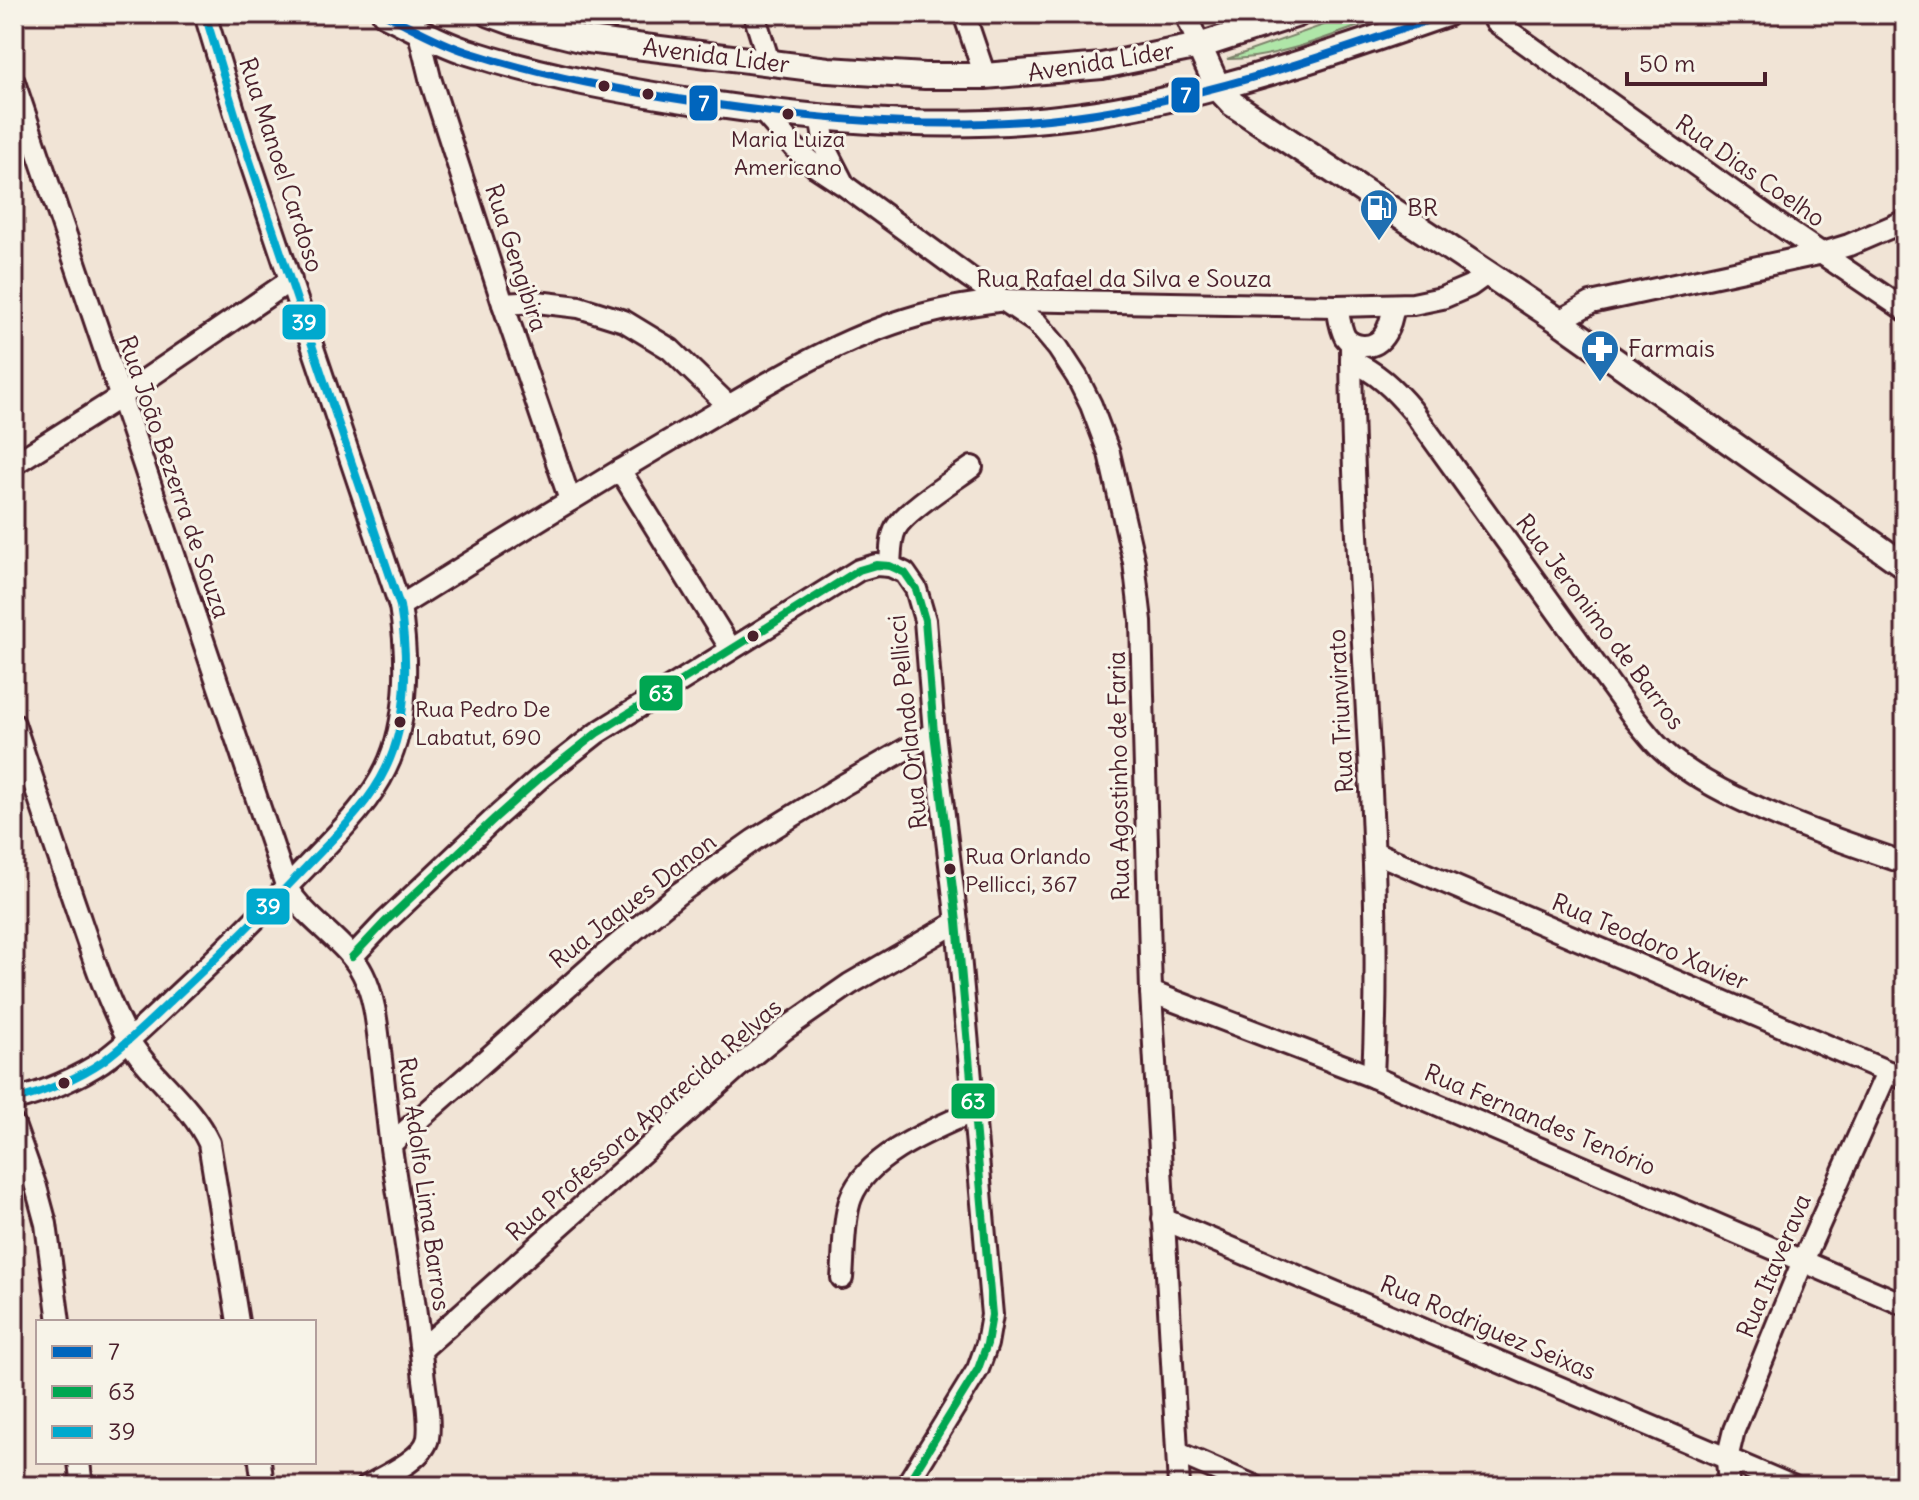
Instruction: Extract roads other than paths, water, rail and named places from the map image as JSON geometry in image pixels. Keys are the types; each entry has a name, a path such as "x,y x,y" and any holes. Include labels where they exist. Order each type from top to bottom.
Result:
{"main road":[{"path":"385,14 418,29"},
{"name":"Avenida Lider","path":"490,14 551,24 580,39 828,70 898,74"},
{"name":"Avenida Líder","path":"898,74 985,76 1102,66 1199,46 1298,14"},
{"name":"Avenida Líder","path":"418,29 464,51 540,74 616,90 763,112 865,122 999,124 1096,113 1218,88 1288,68 1446,14"},
{"path":"1199,46 1218,88 1233,104 1559,321 1905,566"}],"street":[{"name":"Rua Manoel Cardoso","path":"14,1100 31,1096 102,1062 222,953 357,812 385,770 395,748 402,715 406,650 400,606 242,137 205,14"},
{"path":"754,14 769,62"},
{"path":"964,14 985,76"},
{"path":"1186,14 1199,46"},
{"name":"Rua Dias Coelho","path":"1491,14 1509,32 1905,310"},
{"name":"Rua Gengibira","path":"418,29 430,78 570,500"},
{"name":"Rua João Bezerra de Souza","path":"14,82 287,888"},
{"name":"Rua Agostinho de Faria","path":"763,112 805,158 1037,323 1077,377 1109,453 1134,562 1141,621 1151,992 1179,1486"},
{"name":"Rua Agostinho de Faria","path":"820,116 826,150 845,186"},
{"path":"1559,321 1591,303 1823,253 1905,221"},
{"name":"Rua Rafael da Silva e Souza","path":"400,606 570,500 813,358 870,332 930,312 1005,300 1337,306 1413,304 1442,298 1470,286 1488,273"},
{"path":"14,464 120,397 291,280"},
{"path":"503,304 537,302 579,307 624,321 670,349 729,406"},
{"path":"1337,306 1351,352 1379,340 1389,328 1394,305"},
{"name":"Rua Triunvirato","path":"1351,352 1351,423 1374,852 1373,1077"},
{"name":"Rua Jeronimo de Barros","path":"1351,352 1392,387 1412,410 1634,718 1662,750 1710,784 1757,807 1819,834 1905,863"},
{"path":"352,957 384,923 541,777 597,733 859,570 876,565 890,566 896,528 906,515 972,467"},
{"path":"620,470 731,649"},
{"name":"Rua Orlando Pellicci","path":"890,566 905,573 916,589 925,620 934,733 957,922 992,1315 987,1344 978,1369 906,1486"},
{"path":"14,724 90,949 117,1016 128,1039 201,1126 209,1143 238,1320"},
{"name":"Rua Jaques Danon","path":"391,1144 566,987 678,894 754,840 934,733"},
{"name":"Rua Teodoro Xavier","path":"1374,852 1896,1076"},
{"name":"Rua Adolfo Lima Barros","path":"287,888 306,914 352,957 370,990 421,1350 428,1439 423,1450 411,1460 367,1486"},
{"name":"Rua Professora Aparecida Relvas","path":"421,1350 724,1079 773,1039 850,984 957,922"},
{"name":"Rua Fernandes Tenório","path":"1151,992 1373,1077 1905,1305"},
{"name":"Rua Itaverava","path":"1729,1486 1727,1459 1734,1430 1803,1261 1896,1076"},
{"path":"842,1278 851,1198 865,1176 888,1154 974,1111"},
{"path":"14,1125 46,1224 59,1320"},
{"name":"Rua Rodriguez Seixas","path":"1163,1219 1792,1486"},
{"path":"1178,1453 1254,1486"},
{"path":"79,1464 82,1486"},
{"path":"260,1464 263,1486"}],"place":[{"name":"Maria Luiza Americano","path":"788,114"},
{"name":"BR","path":"1379,242"},
{"name":"Farmais","path":"1600,383"},
{"name":"Rua Pedro De Labatut, 690","path":"400,722"},
{"name":"Rua Orlando Pellicci, 367","path":"950,869"}]}
